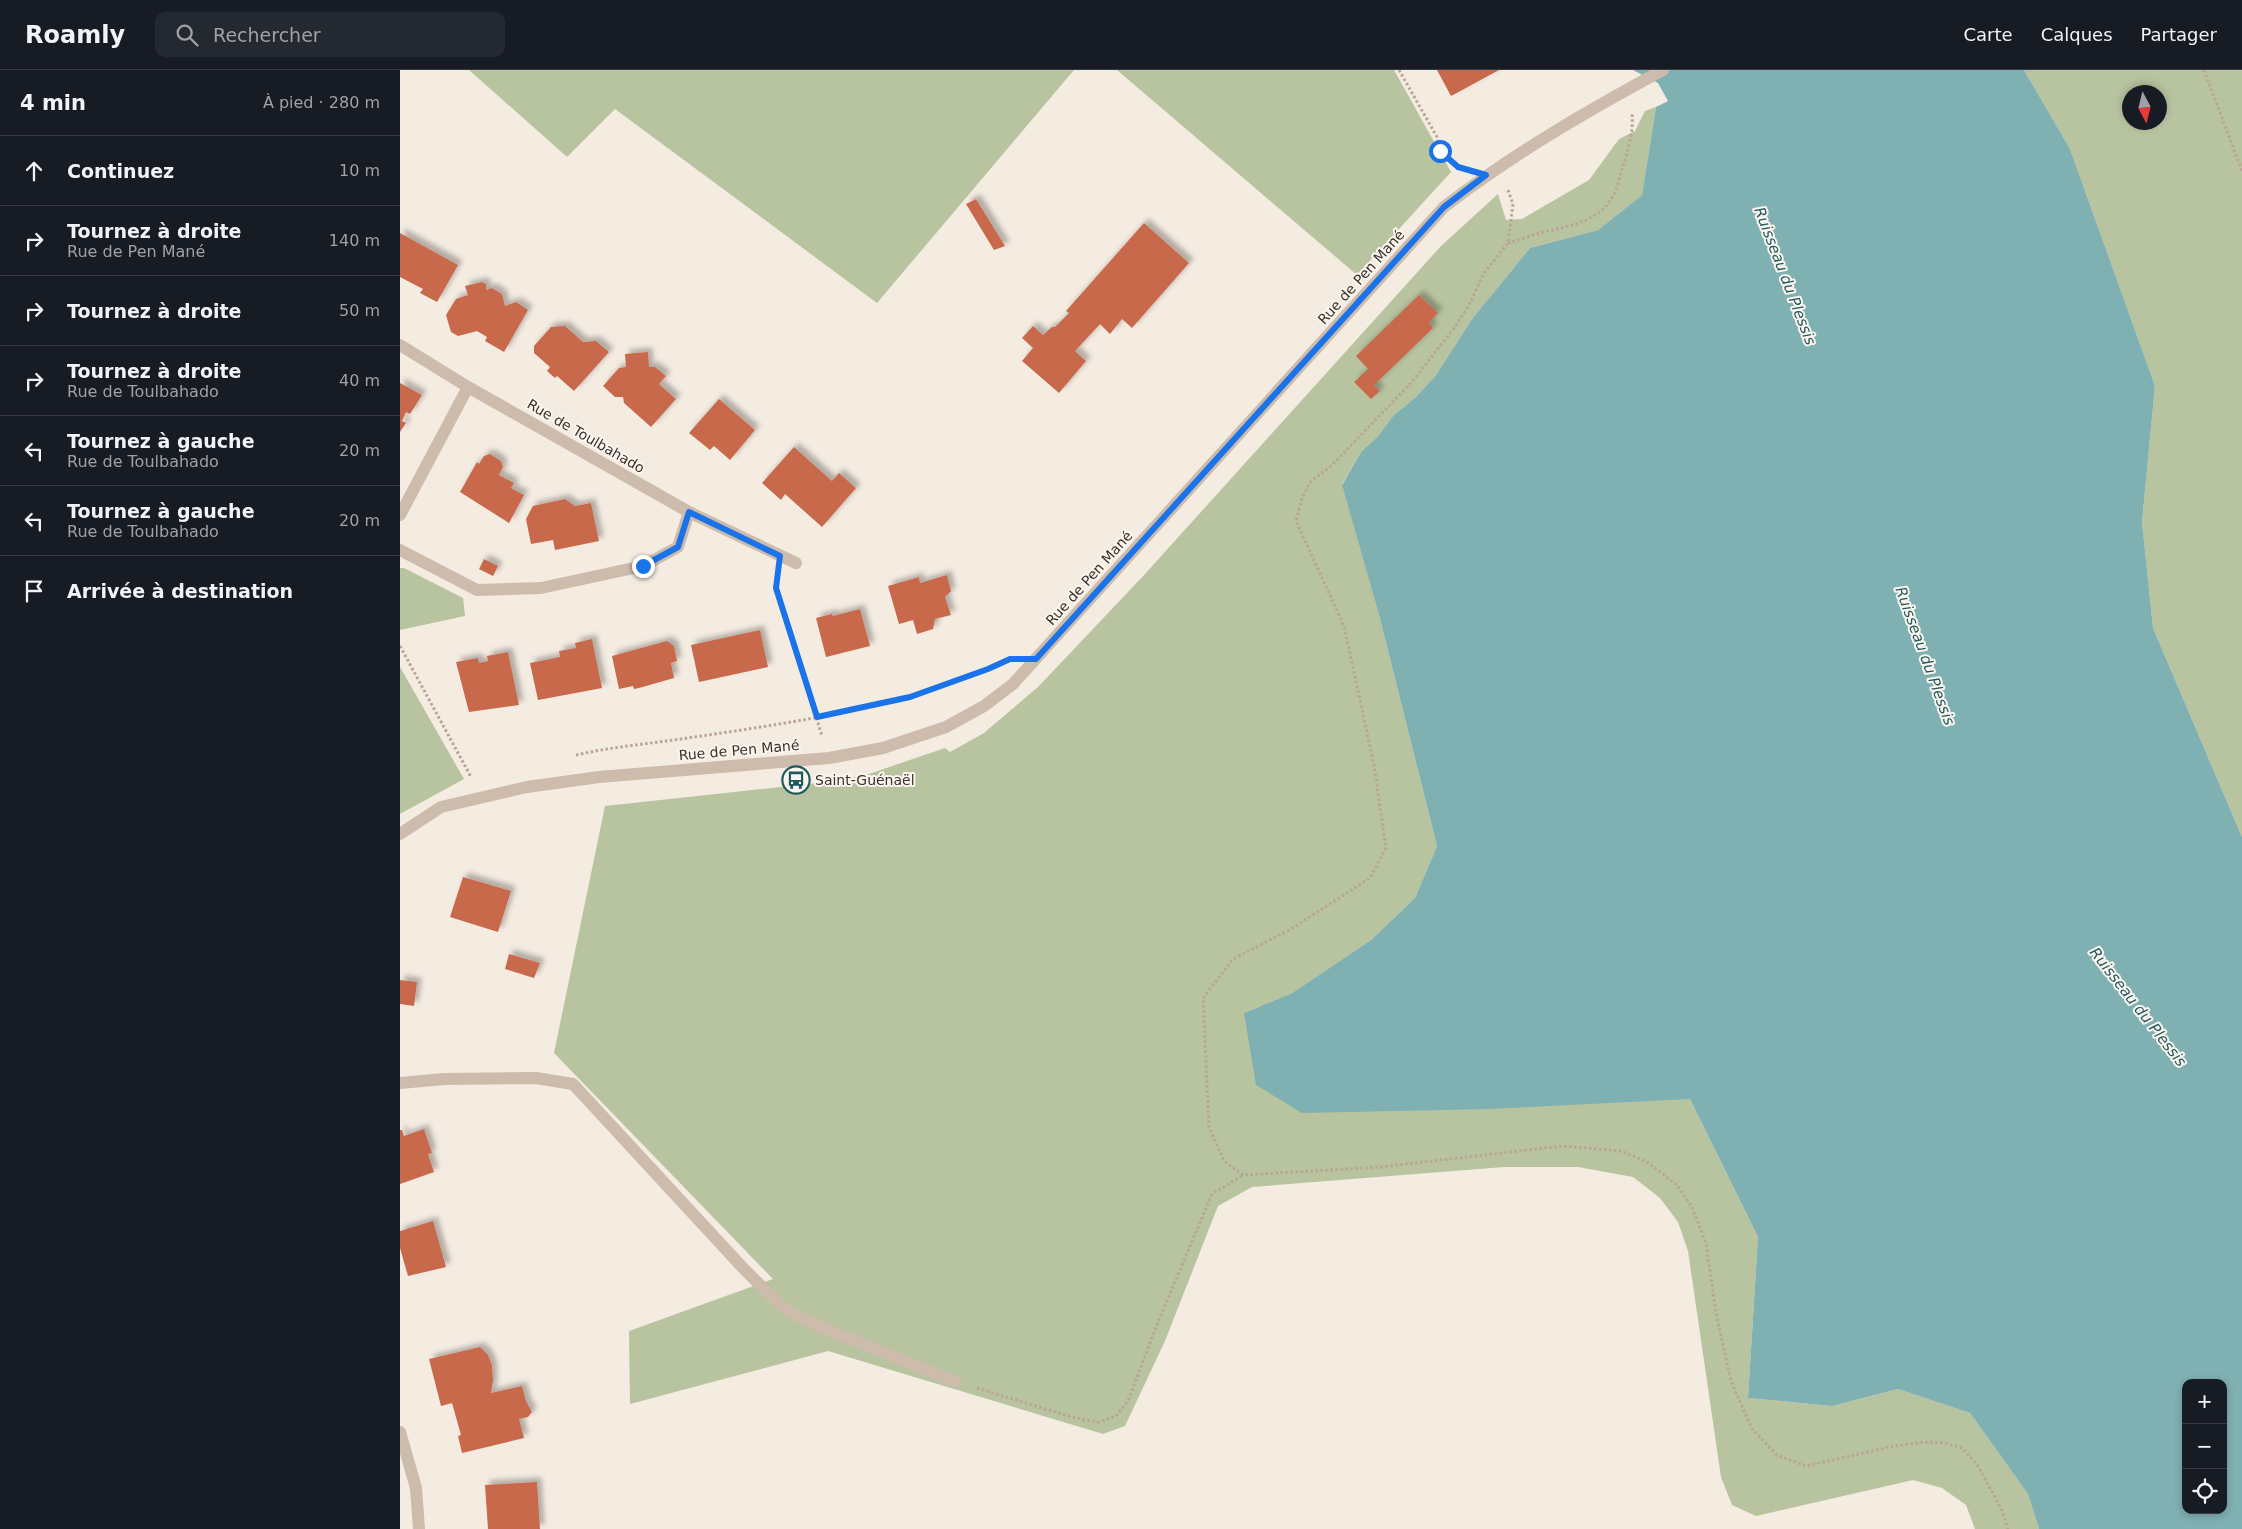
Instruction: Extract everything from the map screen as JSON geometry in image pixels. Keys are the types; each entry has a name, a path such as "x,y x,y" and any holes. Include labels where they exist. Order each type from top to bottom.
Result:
{"street":[{"name":"Rue de Pen Mané","path":"400,834 441,807 528,787 600,777 829,758 884,748 946,727 984,706 1013,684 1444,207 1486,175 1618,94 1663,70"},
{"name":"Rue de Toulbahado","path":"400,345 468,387 689,512 796,564"},
{"path":"400,515 468,387"},
{"path":"400,550 477,590 541,588 643,566 678,547 689,512"},
{"path":"400,1083 536,1078 573,1084 744,1269 781,1306 802,1319 956,1382"},
{"path":"400,1432 416,1488 419,1529"}],"path":[{"path":"1243,1175 1224,1162 1209,1127 1203,998 1233,959 1291,929 1370,878 1386,848 1374,765 1344,626 1296,521 1302,498 1311,481 1331,466 1411,383 1455,327 1469,305 1484,273 1508,244 1513,204 1506,187 1486,175 1458,167 1440,151 1437,137 1399,70"},
{"path":"2204,70 2242,171"},
{"path":"1508,244 1587,221 1605,205 1615,192 1632,132 1632,113 1618,94"},
{"path":"780,556 776,588 829,758"},
{"path":"400,646 473,782"},
{"path":"572,756 817,717 910,697 988,669 1010,659 1036,659"},
{"path":"956,1382 1075,1418 1098,1422 1116,1416 1128,1400 1156,1327 1212,1194 1243,1175 1380,1167 1562,1146 1621,1151 1647,1162 1677,1185 1692,1207 1706,1242 1716,1313 1731,1381 1752,1429 1777,1454 1806,1466 1894,1446 1925,1442 1945,1443 1962,1448 1978,1466 2001,1508 2008,1529"}],"green space":[{"path":"469,70 1074,70 877,303 615,109 567,157"},
{"path":"1117,70 1394,70 1451,172 1357,275"},
{"path":"2024,70 2242,70 2242,837 2153,628 2142,522 2155,386 2070,149"},
{"path":"1656,107 1642,195 1598,230 1530,248 1472,319 1436,375 1416,397 1394,415 1378,436 1361,452 1342,484 1379,615 1437,846 1415,898 1371,940 1292,993 1244,1013 1690,1099 1758,1237 1748,1398 1832,1406 1898,1389 1970,1413 2028,1494 2039,1529 1975,1529 1966,1505 1942,1488 1913,1480 1756,1516 1732,1505 1721,1477 1688,1251 1678,1222 1660,1198 1633,1177 1578,1167 1504,1167 1252,1187 1218,1206 1165,1341 1125,1426 1103,1434 828,1351 630,1404 629,1331 773,1279 554,1053 605,806 826,782 863,776 945,748 950,752 984,733 1039,686 1145,574 1441,246 1498,194 1506,220 1522,219 1589,180 1619,139 1635,131 1645,111"},
{"path":"400,568 404,568 463,598 465,616 400,630"},
{"path":"400,667 464,779 400,814"}],"water":[{"name":"Ruisseau du Plessis","path":"1633,70 2024,70 2070,149 2155,386 2142,522 2153,628 2242,837 2242,1529 2039,1529 2028,1494 1970,1413 1898,1389 1832,1406 1748,1398 1758,1237 1690,1099 1490,1109 1302,1113 1256,1085 1244,1013 1292,993 1371,940 1415,898 1437,846 1379,615 1342,485 1361,452 1378,436 1394,415 1416,397 1436,375 1472,319 1530,248 1598,230 1642,195 1656,107 1668,101 1658,83"}],"building":[{"path":"1437,70 1499,70 1451,96"},
{"path":"976,199 1005,246 994,250 966,204"},
{"path":"1144,223 1189,263 1132,328 1122,319 1110,334 1100,324 1075,351 1086,361 1059,393 1022,361 1033,348 1022,338 1033,326 1043,335 1052,327 1055,327 1069,313 1066,311"},
{"path":"400,233 458,265 437,302 420,293 423,289 400,277"},
{"path":"482,282 486,284 486,290 492,288 502,294 505,306 516,302 528,310 504,352 485,341 487,337 477,331 458,336 451,332 446,315 456,299 468,295 465,286"},
{"path":"1419,295 1438,313 1429,322 1433,328 1374,385 1380,391 1371,399 1354,382 1368,369 1356,356"},
{"path":"565,326 583,342 596,341 609,352 574,391 557,376 555,378 547,371 550,367 534,353 534,346 551,327"},
{"path":"648,352 649,367 655,367 666,376 659,384 676,399 651,427 624,403 623,397 615,397 603,386 619,368 626,367 625,354"},
{"path":"400,383 422,395 410,414 406,412 402,421 406,423 400,432"},
{"path":"719,399 755,430 730,460 714,446 710,450 689,433"},
{"path":"794,447 832,481 839,473 856,488 822,527 785,494 781,500 762,483"},
{"path":"490,454 501,461 503,467 499,475 514,483 511,488 524,495 509,523 460,492 477,462 479,464 484,456"},
{"path":"565,499 575,506 591,503 599,541 555,550 553,540 531,544 526,519 533,506"},
{"path":"484,559 498,566 493,576 479,569"},
{"path":"947,575 951,591 945,597 951,615 935,619 933,629 917,634 913,620 899,624 888,586 919,577 920,583"},
{"path":"860,609 870,646 826,657 816,618"},
{"path":"760,630 768,667 699,682 691,645"},
{"path":"592,639 602,688 538,700 530,663 560,657 559,651 576,648 575,643"},
{"path":"667,641 674,646 677,661 671,663 674,678 634,689 633,686 619,689 612,656"},
{"path":"508,652 519,705 469,712 456,662 478,658 479,663 488,661 487,656"},
{"path":"463,877 511,891 498,932 450,917"},
{"path":"509,954 540,963 534,978 505,969"},
{"path":"400,980 417,982 414,1006 400,1004"},
{"path":"424,1129 432,1153 428,1154 434,1172 400,1184 400,1130 402,1130 404,1136"},
{"path":"433,1221 446,1267 408,1276 400,1248 400,1231"},
{"path":"480,1347 488,1355 492,1365 493,1380 491,1393 522,1386 526,1401 532,1412 528,1417 519,1419 524,1438 462,1453 458,1436 461,1435 452,1403 441,1406 429,1359"},
{"path":"537,1482 540,1529 488,1529 485,1485"}],"place":[{"name":"Saint-Guénaël","path":"796,780"}],"route":[{"path":"643,566 678,547 689,512 780,556 776,588 797,660 817,717 910,697 988,669 1010,659 1036,659 1444,207 1486,175 1458,167 1440,151"}]}
